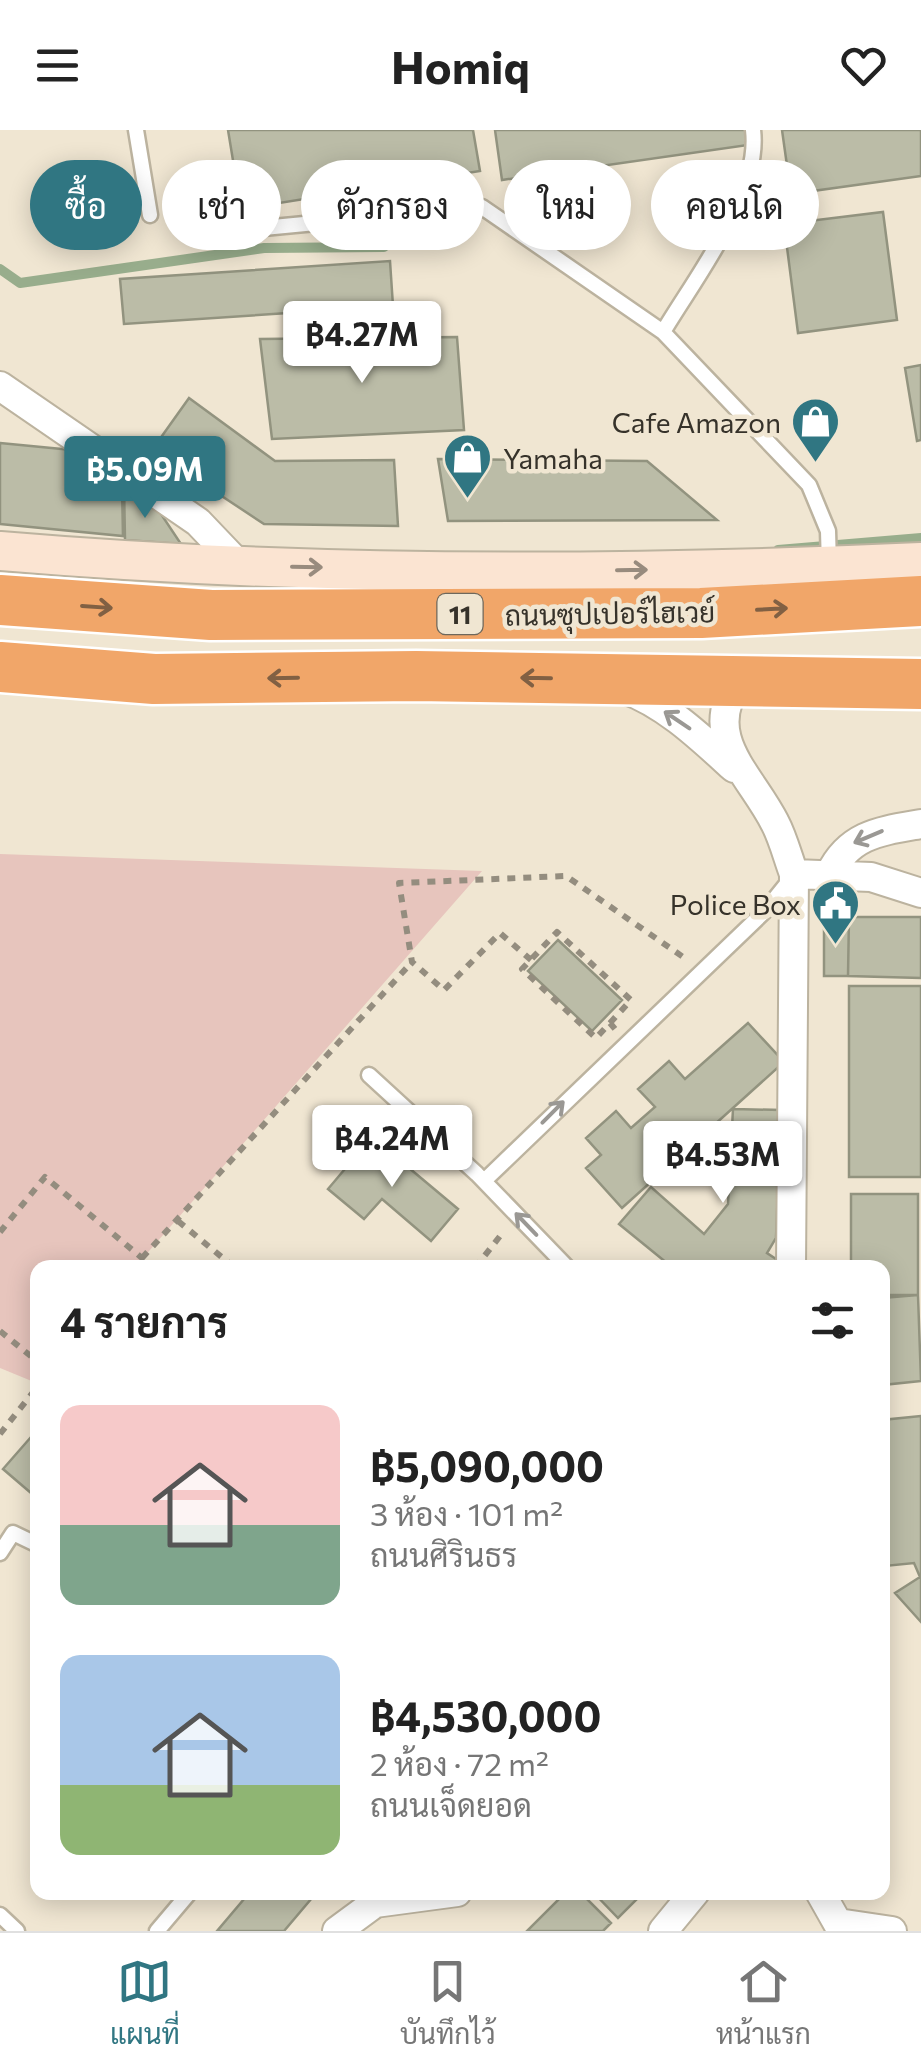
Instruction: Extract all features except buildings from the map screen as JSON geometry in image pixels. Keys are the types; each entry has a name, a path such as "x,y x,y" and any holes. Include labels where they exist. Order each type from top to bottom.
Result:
{"highway":[{"name":"ถนนซุปเปอร์ไฮเวย์","path":"0,600 212,615 701,614 921,600"},
{"path":"0,667 154,679 921,684"}],"main road":[{"path":"0,551 240,566 539,570 828,550 921,562"}],"street":[{"path":"0,386 198,522 240,566"},
{"path":"596,680 642,696 695,732 746,779"},
{"path":"738,682 726,701 726,737 746,779 776,823 794,874 791,1260"},
{"path":"830,874 839,855 870,833 921,824"},
{"path":"794,874 872,877 921,893"},
{"path":"337,1931 375,1904 402,1900"},
{"path":"663,1931 688,1900"},
{"path":"825,1900 840,1927 892,1931"}],"lane":[{"path":"136,130 150,214"},
{"path":"663,332 732,216 756,154 753,130"},
{"path":"281,226 482,207 663,332 809,485 828,550"},
{"path":"484,1181 765,911 794,874"},
{"path":"369,1075 484,1181 560,1260"},
{"path":"0,1554 6,1532 30,1542"},
{"path":"157,1931 183,1900"},
{"path":"0,1916 16,1931"}],"path":[{"path":"532,960 500,933 444,990 412,962 399,883 566,876 692,963"},
{"path":"558,932 631,1000 610,1023 596,1038 522,969 558,932"},
{"path":"0,1232 45,1177 142,1258 412,962"},
{"path":"610,1023 620,1033"},
{"path":"481,1260 517,1214"},
{"path":"177,1220 224,1260"},
{"path":"0,1331 30,1355"},
{"path":"0,1434 30,1396"}],"shaded area":[{"path":"0,854 482,871 141,1260 30,1260 30,1380 0,1368"}],"waterway":[{"path":"0,269 20,283 264,248 301,248"},
{"path":"778,550 921,538"}],"place":[{"name":"Cafe Amazon","path":"816,464"},
{"name":"Yamaha","path":"468,500"},
{"name":"Police Box","path":"836,946"}]}
